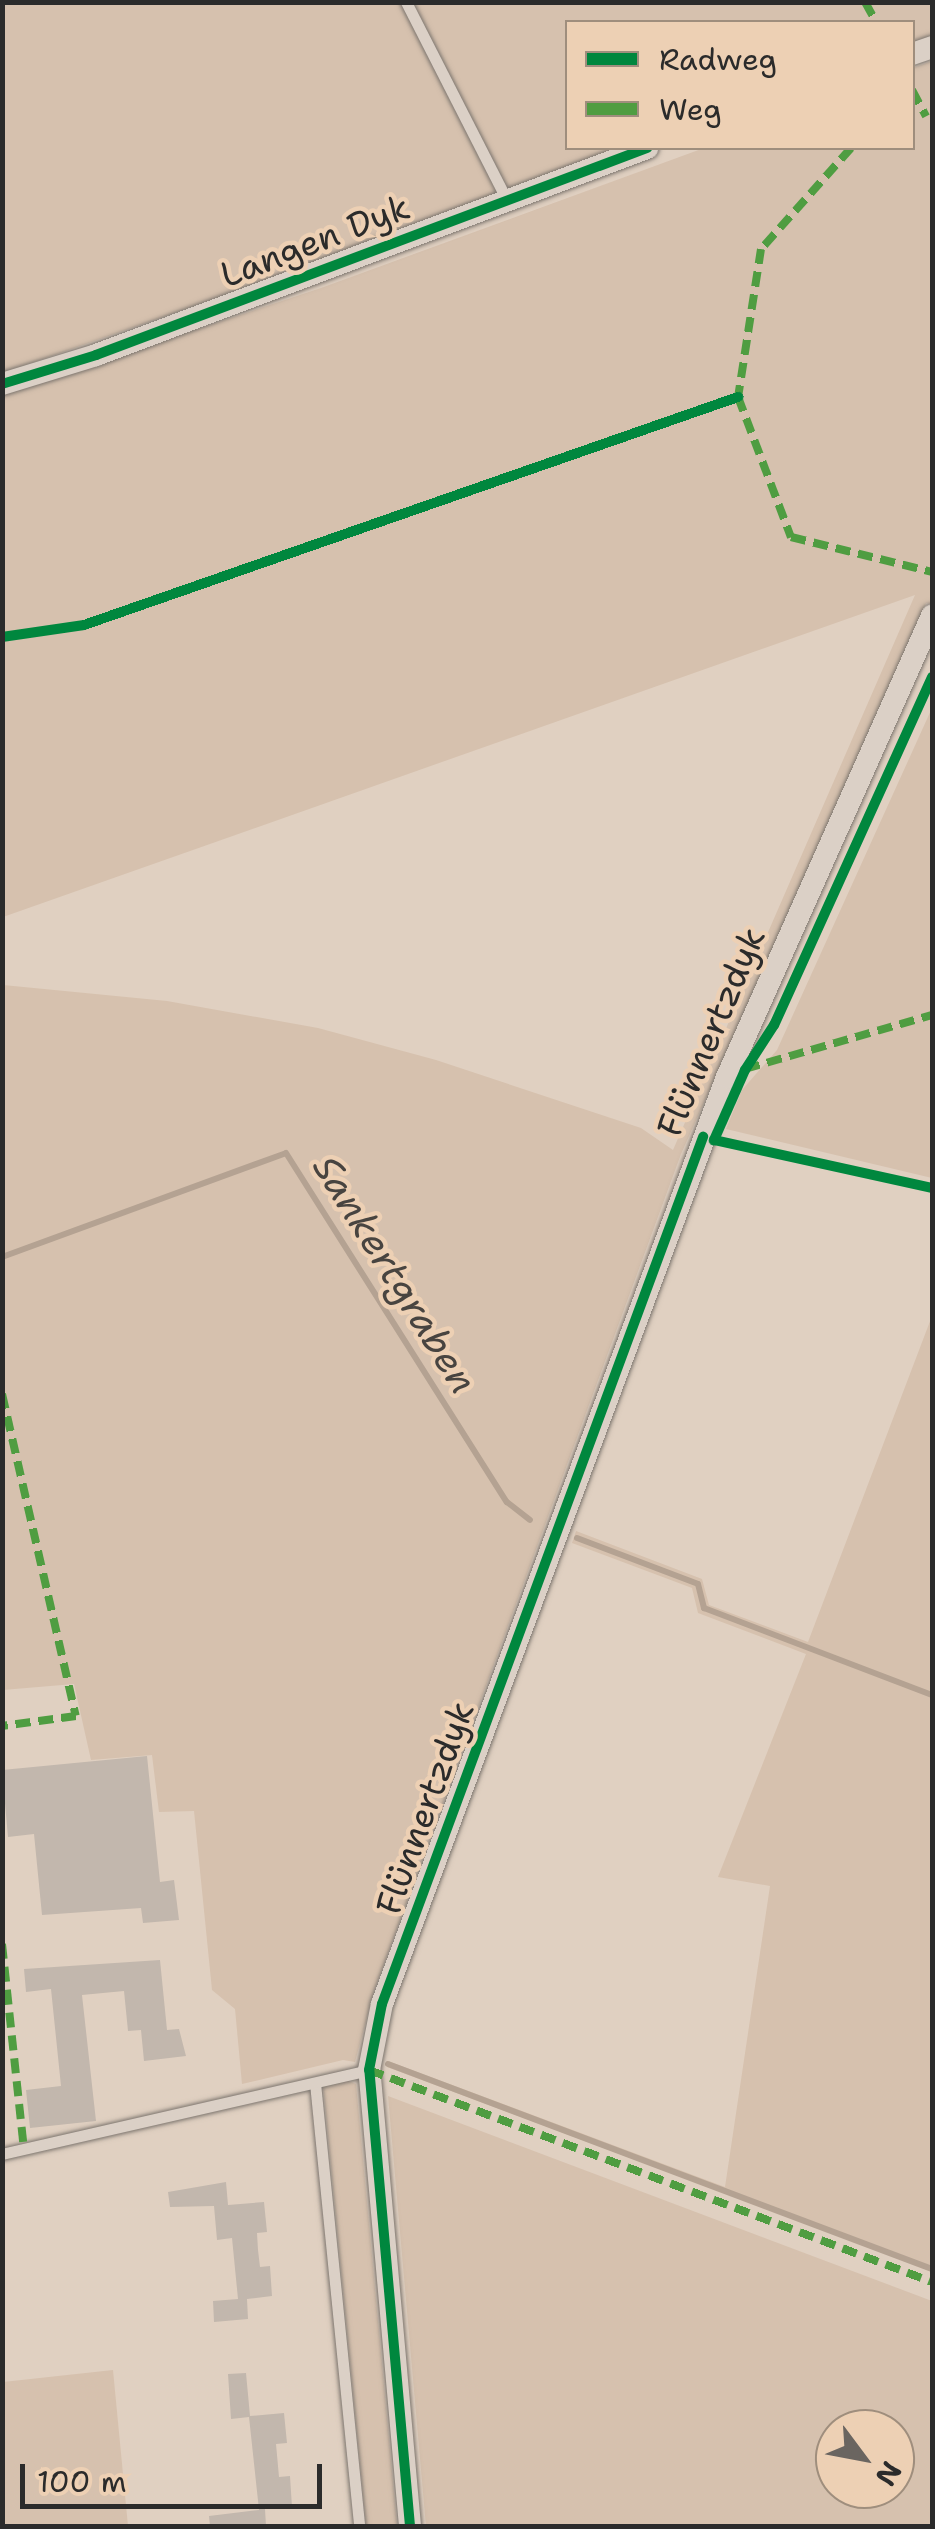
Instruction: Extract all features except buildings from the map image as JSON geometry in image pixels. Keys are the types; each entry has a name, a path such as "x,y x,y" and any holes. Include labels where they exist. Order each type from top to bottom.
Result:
{"street":[{"name":"Langen Dyk","path":"2,384 96,354 641,150"},
{"name":"Flünnertzdyk","path":"410,2526 368,2070 382,2004 709,1122 932,616"}],"lane":[{"path":"406,2 506,198"},
{"path":"2,2154 368,2070"},
{"path":"315,2082 359,2526"}],"shaded area":[{"path":"932,2 932,45 915,52 915,20 565,20 565,150 639,150 3,373 2,3"},
{"path":"932,61 932,604 926,603 681,1154 374,1991 355,2062 343,2060 242,2084 235,2009 212,1990 194,1811 159,1812 152,1755 91,1760 74,1684 3,1690 3,985 167,1001 318,1028 436,1060 641,1128 673,1150 915,595 3,917 3,394 321,288 699,150 915,150 915,67"},
{"path":"932,708 932,1178 726,1129 742,1090 777,1050"},
{"path":"932,1316 932,2271 387,2067 388,2061 725,2187 770,1886 718,1877 806,1654 698,1613 692,1588 572,1543 576,1531 702,1579 709,1605 808,1642"},
{"path":"344,2079 356,2084 397,2526 366,2526 323,2084"},
{"path":"388,2096 932,2301 932,2526 426,2526"},
{"path":"113,2370 128,2526 3,2526 3,2382"}],"waterway":[{"name":"Sankertgraben","path":"2,1257 286,1153 507,1502 530,1520"},
{"name":"Sankertgraben","path":"577,1538 698,1584 704,1608 932,1695"},
{"path":"388,2064 932,2269"}],"marked path":[{"path":"865,2 875,20"},
{"path":"915,96 926,116"},
{"path":"849,150 761,249 738,397 791,537 932,572"},
{"path":"745,1069 932,1015"},
{"path":"2,1394 76,1716 2,1726"},
{"path":"2,1944 24,2149"},
{"path":"369,2070 932,2282"}],"cycle path":[{"path":"2,384 96,355 642,150"},
{"path":"2,637 84,625 738,397"},
{"path":"932,677 774,1025 745,1070 714,1140 932,1188"},
{"path":"410,2526 369,2070 382,2004 703,1137"}]}
